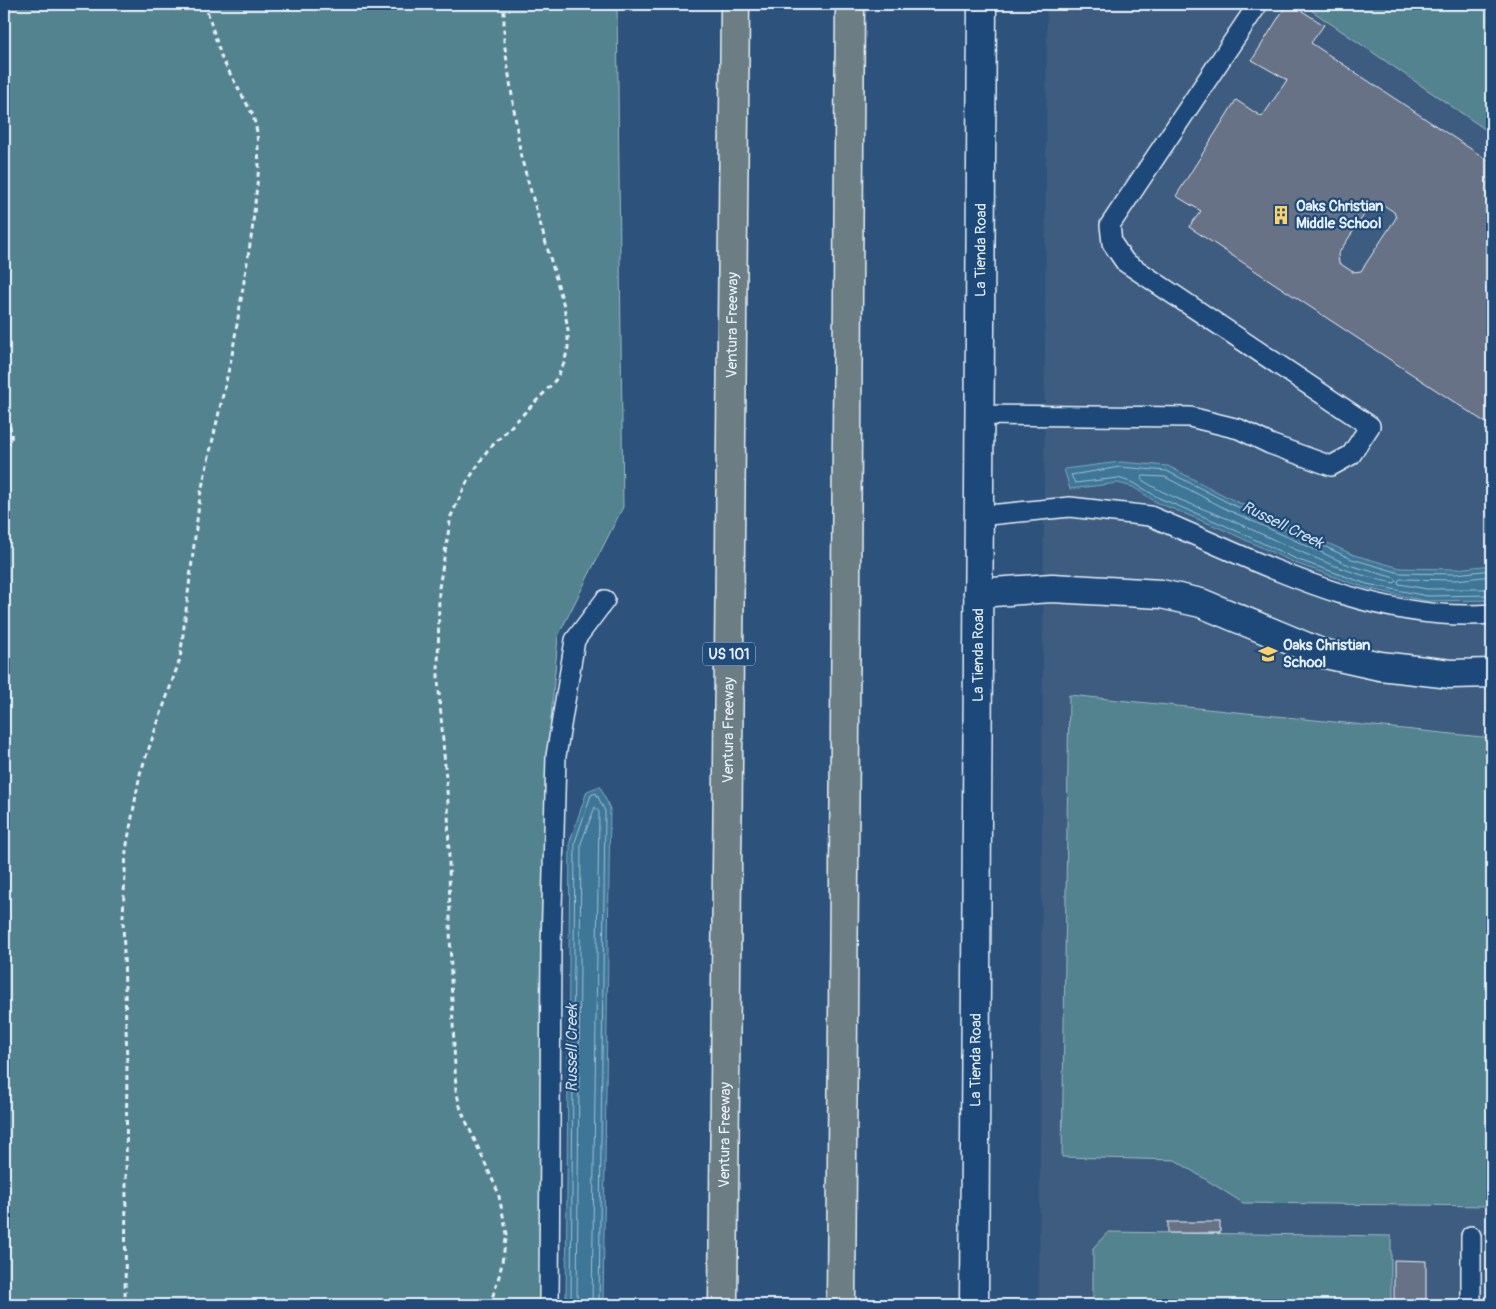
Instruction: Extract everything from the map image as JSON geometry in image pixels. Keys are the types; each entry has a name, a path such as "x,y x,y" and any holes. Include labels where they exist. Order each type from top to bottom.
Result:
{"highway":[{"name":"Ventura Freeway","path":"723,1305 735,4"},
{"path":"841,1305 850,4"}],"street":[{"name":"La Tienda Road","path":"974,1305 982,4"},
{"path":"978,594 1052,588 1162,594 1201,603 1321,653 1380,666 1451,674 1492,673"}],"lane":[{"path":"980,415 1190,417 1239,429 1270,444 1331,466 1351,454 1370,426 1125,262 1112,242 1110,225 1258,4"},
{"path":"978,516 1070,507 1135,513 1150,516 1314,584 1392,607 1416,613 1468,616 1492,614"},
{"path":"549,1305 550,947 556,756 575,640 604,600"},
{"path":"1471,1236 1471,1305"}],"path":[{"path":"125,1305 126,1054 123,918 126,850 140,774 180,659 200,496 232,355 252,232 259,166 257,132 253,115 222,59 205,4"},
{"path":"490,1305 500,1273 507,1234 498,1192 461,1110 456,1090 451,988 448,811 438,679 439,588 451,516 467,482 487,451 557,378 568,348 568,330 564,306 521,157 504,42 504,4"},
{"path":"4,418 9,422 12,433 11,442 4,448"}],"shaded area":[{"name":"Oaks Christian School","path":"1047,4 1492,4 1492,1305 1039,1305"}],"green space":[{"path":"4,4 617,4 623,507 558,636 548,753 544,1305 4,1305"},
{"path":"1302,4 1492,4 1492,134"},
{"path":"1069,695 1492,738 1492,1128 1489,1142 1489,1206 1243,1203 1175,1160 1062,1157"},
{"path":"1108,1232 1391,1236 1391,1305 1093,1305 1093,1248"}],"water":[{"name":"Russell Creek","path":"1120,462 1168,466 1233,500 1354,555 1400,568 1456,569 1492,565 1492,600 1426,601 1366,588 1295,563 1222,529 1156,502 1133,487 1118,483 1070,489 1064,469"},
{"name":"Russell Creek","path":"600,786 610,809 603,1305 566,1305 570,841 587,791"}],"building":[{"name":"Oaks Christian Middle School","path":"1287,4 1291,4 1324,25 1311,43 1492,163 1492,427 1189,227 1201,211 1176,196 1236,100 1262,117 1287,80 1252,60","holes":["1379,202 1394,212 1396,218 1361,271 1353,272 1339,263 1338,254 1372,203"]},
{"path":"1168,1222 1220,1222 1220,1233 1168,1233"},
{"path":"1394,1260 1426,1261 1426,1305 1394,1305"}],"place":[{"name":"Oaks Christian Middle School","path":"1281,215"},
{"name":"Oaks Christian School","path":"1268,654"}]}
